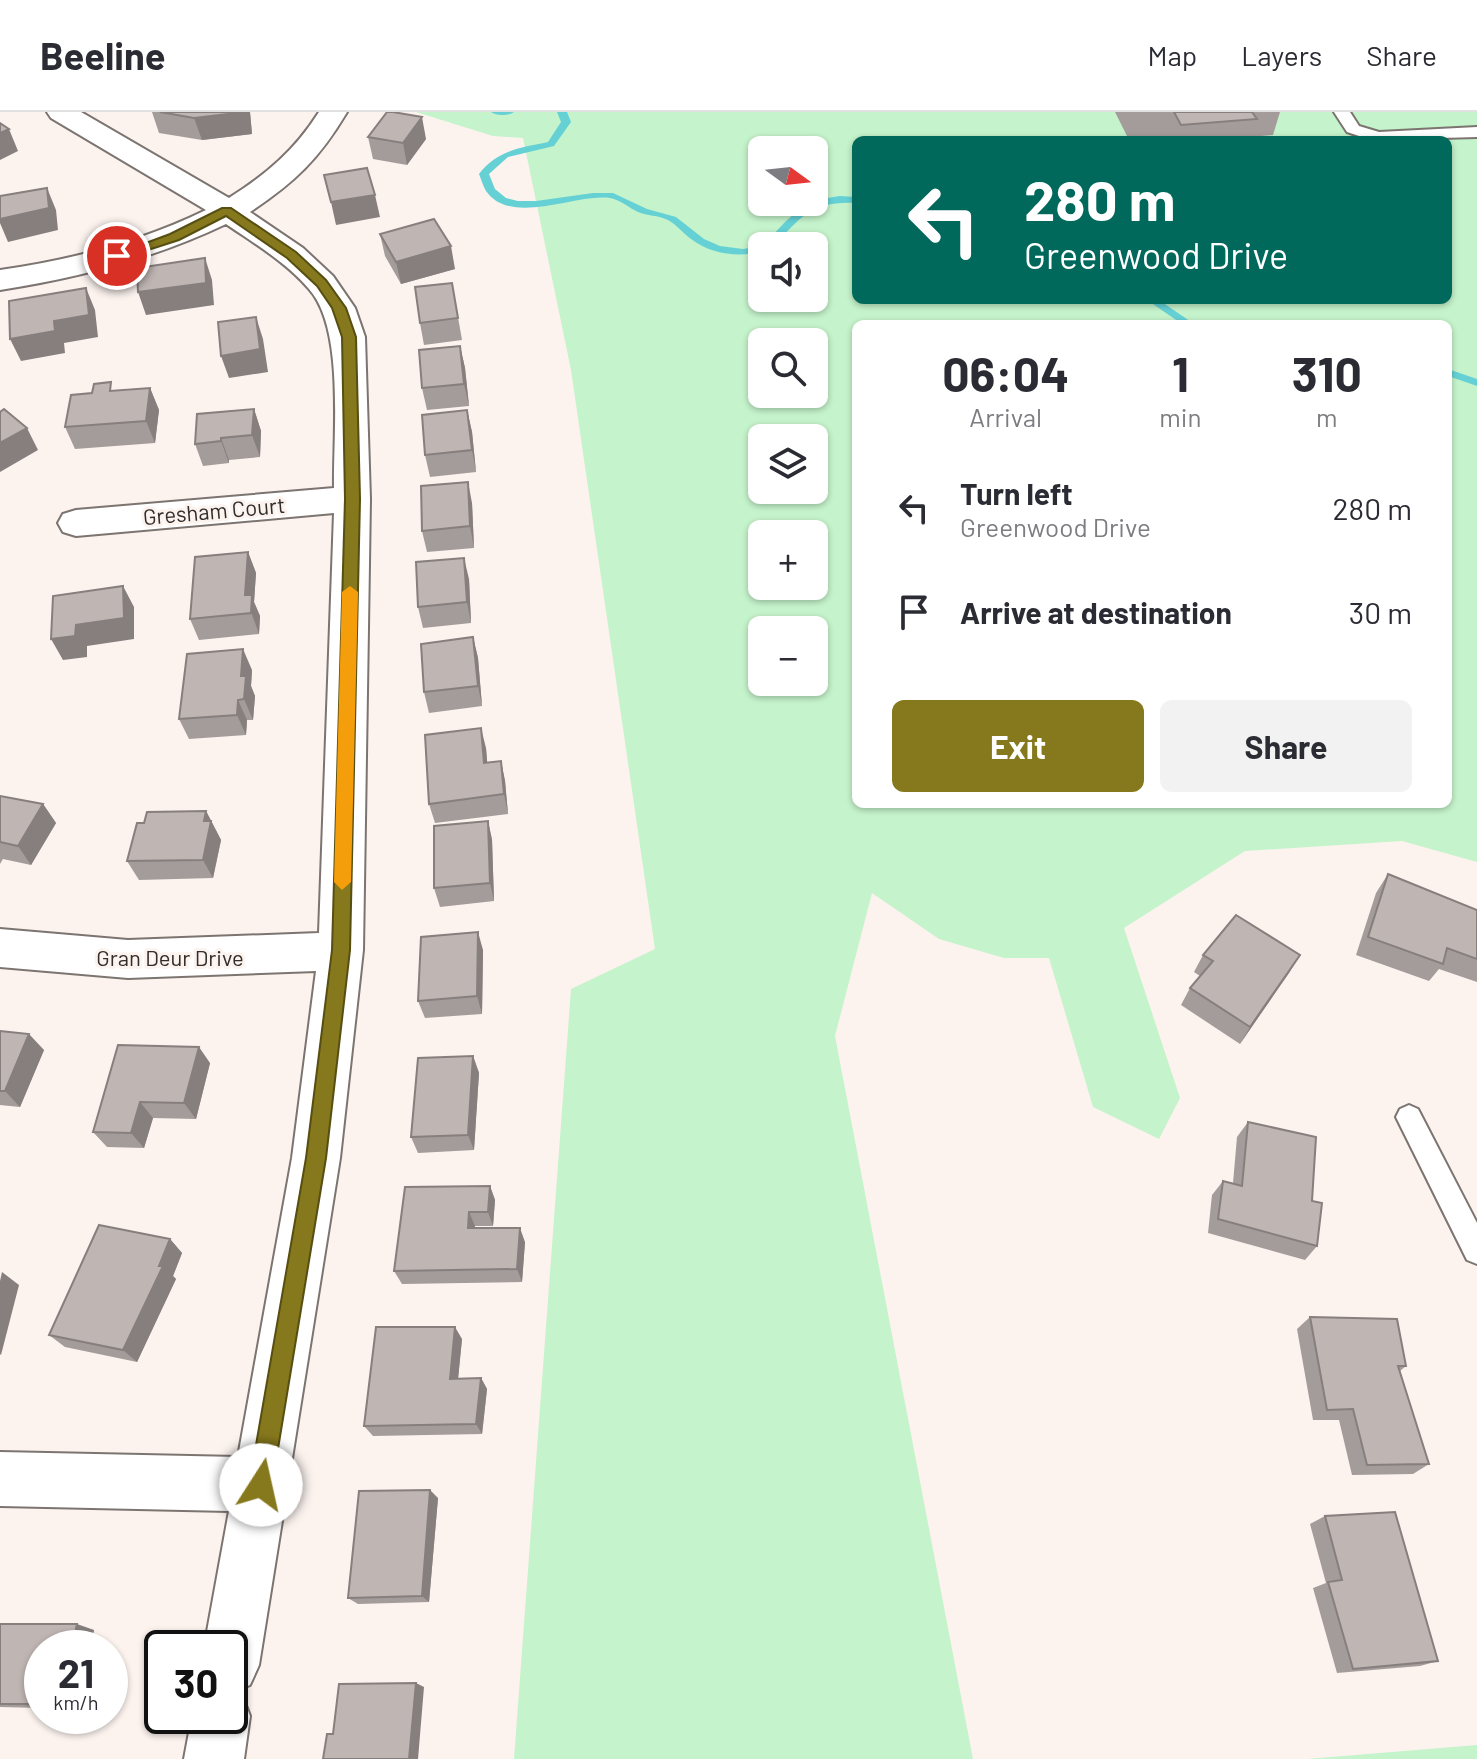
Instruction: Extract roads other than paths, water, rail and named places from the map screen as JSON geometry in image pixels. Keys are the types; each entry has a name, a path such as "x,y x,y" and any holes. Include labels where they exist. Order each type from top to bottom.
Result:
{"street":[{"path":"61,112 227,210 292,255 322,283 339,308 349,337 352,367 352,499 341,950 316,1158 236,1630"},
{"path":"0,280 55,272 138,250 227,210 283,174 312,146 333,112"},
{"name":"Gresham Court","path":"76,523 352,499"},
{"name":"Gran Deur Drive","path":"0,948 142,960 253,958 341,950"},
{"path":"0,1479 261,1485"},
{"path":"214,1759 218,1734"}],"lane":[{"path":"1342,112 1353,129 1375,136"},
{"path":"1398,136 1477,132"},
{"path":"1409,1117 1477,1251"}],"waterway":[{"path":"496,112 509,112"},
{"path":"562,112 566,122 551,144 505,155 490,166 484,174 491,191 503,200 518,204 613,196 643,211 673,219 693,236 717,249 748,251"},
{"path":"782,232 805,209 815,204 852,200"},
{"path":"1158,304 1183,320"},
{"path":"1452,374 1477,383"}]}
